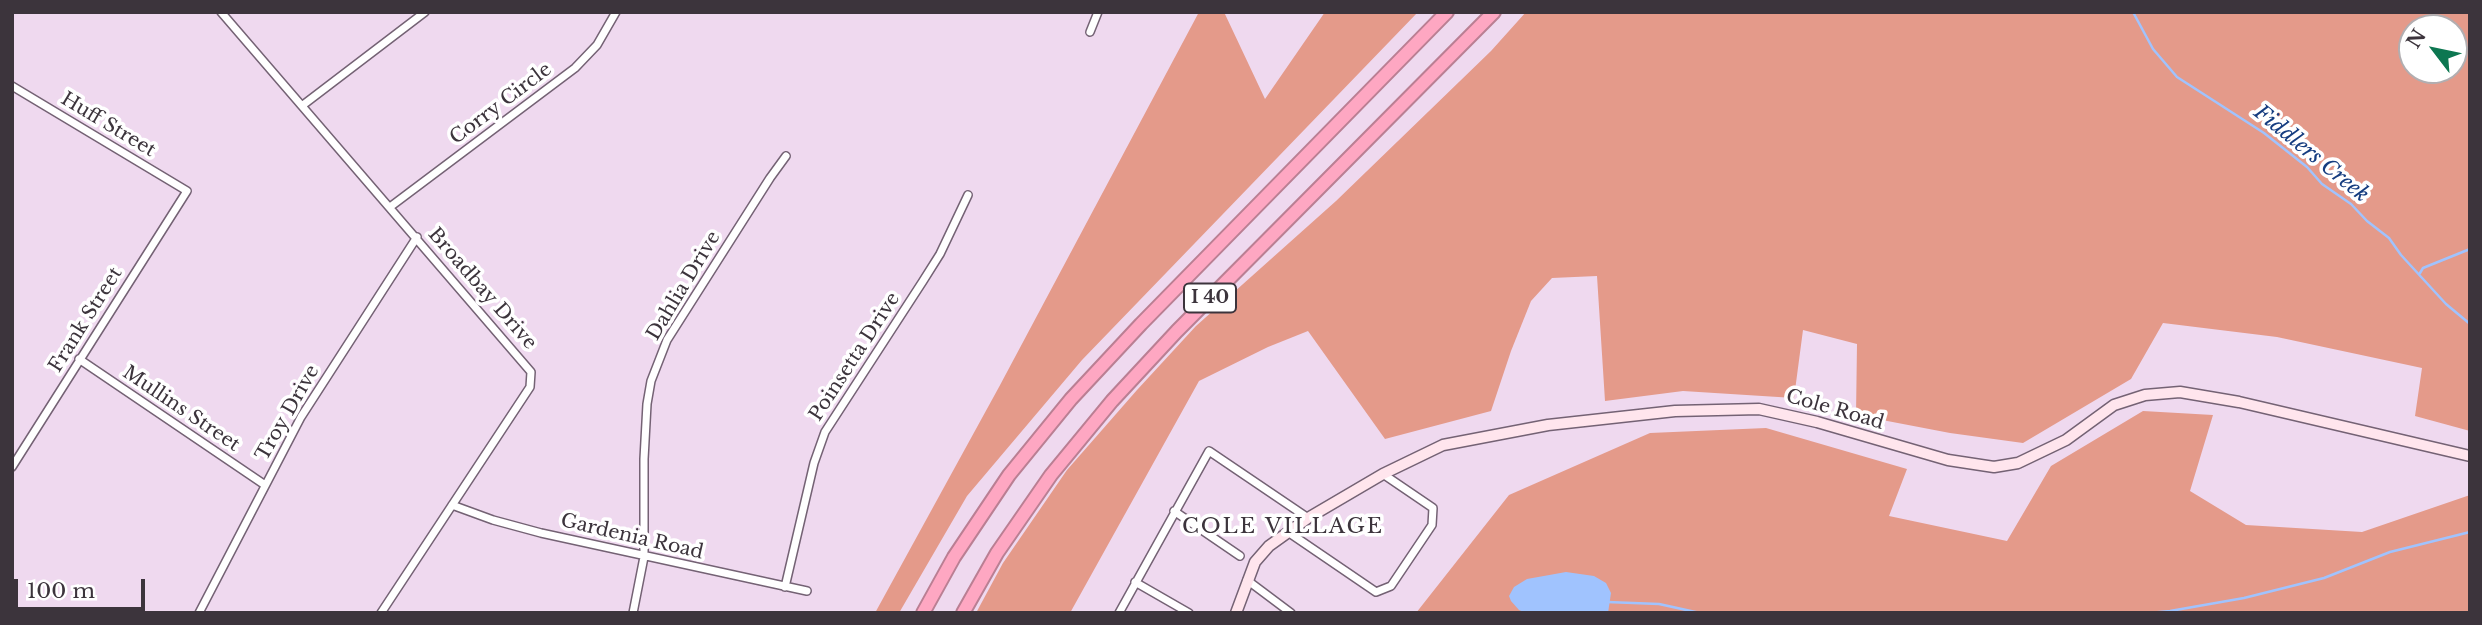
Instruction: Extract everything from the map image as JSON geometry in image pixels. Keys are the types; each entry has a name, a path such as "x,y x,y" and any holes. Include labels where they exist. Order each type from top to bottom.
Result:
{"highway":[{"name":"I 40","path":"923,613 954,557 1009,475 1071,398 1447,12"},
{"name":"I 40","path":"963,613 997,553 1051,475 1112,401 1187,321 1494,12"}],"street":[{"name":"Broadbay Drive","path":"221,12 531,372 530,387 381,613"},
{"path":"303,105 425,12"},
{"name":"Corry Circle","path":"390,207 575,68 597,45 616,12"},
{"path":"1090,32 1098,12"},
{"name":"Huff Street","path":"12,86 187,191"},
{"name":"Dahlia Drive","path":"633,613 644,557 645,446 651,381 667,340 786,156"},
{"name":"Frank Street","path":"12,467 187,191"},
{"name":"Poinsetta Drive","path":"785,587 814,463 825,432 934,263 968,195"},
{"name":"Troy Drive","path":"199,613 301,417 417,237"},
{"name":"Mullins Street","path":"79,359 264,485"},
{"name":"Cole Road","path":"1236,613 1255,562 1269,546 1308,518 1386,477 1425,452 1462,439 1612,417 1735,408 1779,412 1948,460 1994,467 2018,463 2055,446 2114,405 2145,396 2180,392 2239,402 2470,456"},
{"path":"1119,613 1209,451 1308,518"},
{"path":"1288,532 1376,592 1391,586 1432,525 1433,508 1386,477"},
{"name":"Gardenia Road","path":"452,505 505,523 644,557 807,592"},
{"path":"1174,511 1240,556"},
{"path":"1247,580 1292,613"},
{"path":"1135,582 1189,613"}],"shaded area":[{"path":"1199,12 1224,12 1265,99 1325,12 1418,12 1082,360 967,496 899,613 875,613 999,387"},
{"path":"1526,12 2470,12 2470,431 2415,416 2422,368 2277,337 2163,323 2131,379 2023,443 1950,433 1856,415 1857,344 1803,330 1794,398 1683,391 1605,401 1597,276 1552,278 1531,301 1491,411 1385,439 1308,331 1268,347 1199,381 1070,613 976,613 1003,563 1067,470 1196,326 1336,201 1491,51"},
{"path":"2143,411 2213,415 2190,491 2246,525 2362,532 2470,495 2470,613 1416,613 1509,495 1650,433 1766,428 1907,469 1889,516 2007,541 2051,466"}],"water":[{"path":"1566,572 1594,576 1606,583 1611,593 1608,613 1526,613 1511,601 1509,596 1514,587 1527,579"}],"waterway":[{"name":"Fiddlers Creek","path":"2133,12 2153,49 2177,77 2264,133 2307,167 2322,184 2351,204 2389,238 2446,304 2470,324"},
{"path":"2420,273 2423,268 2470,249"},
{"path":"2149,613 2244,598 2324,578 2390,552 2470,532"},
{"path":"1607,602 1659,604 1700,613"}],"district":[{"name":"COLE VILLAGE","path":"1283,527"}]}
